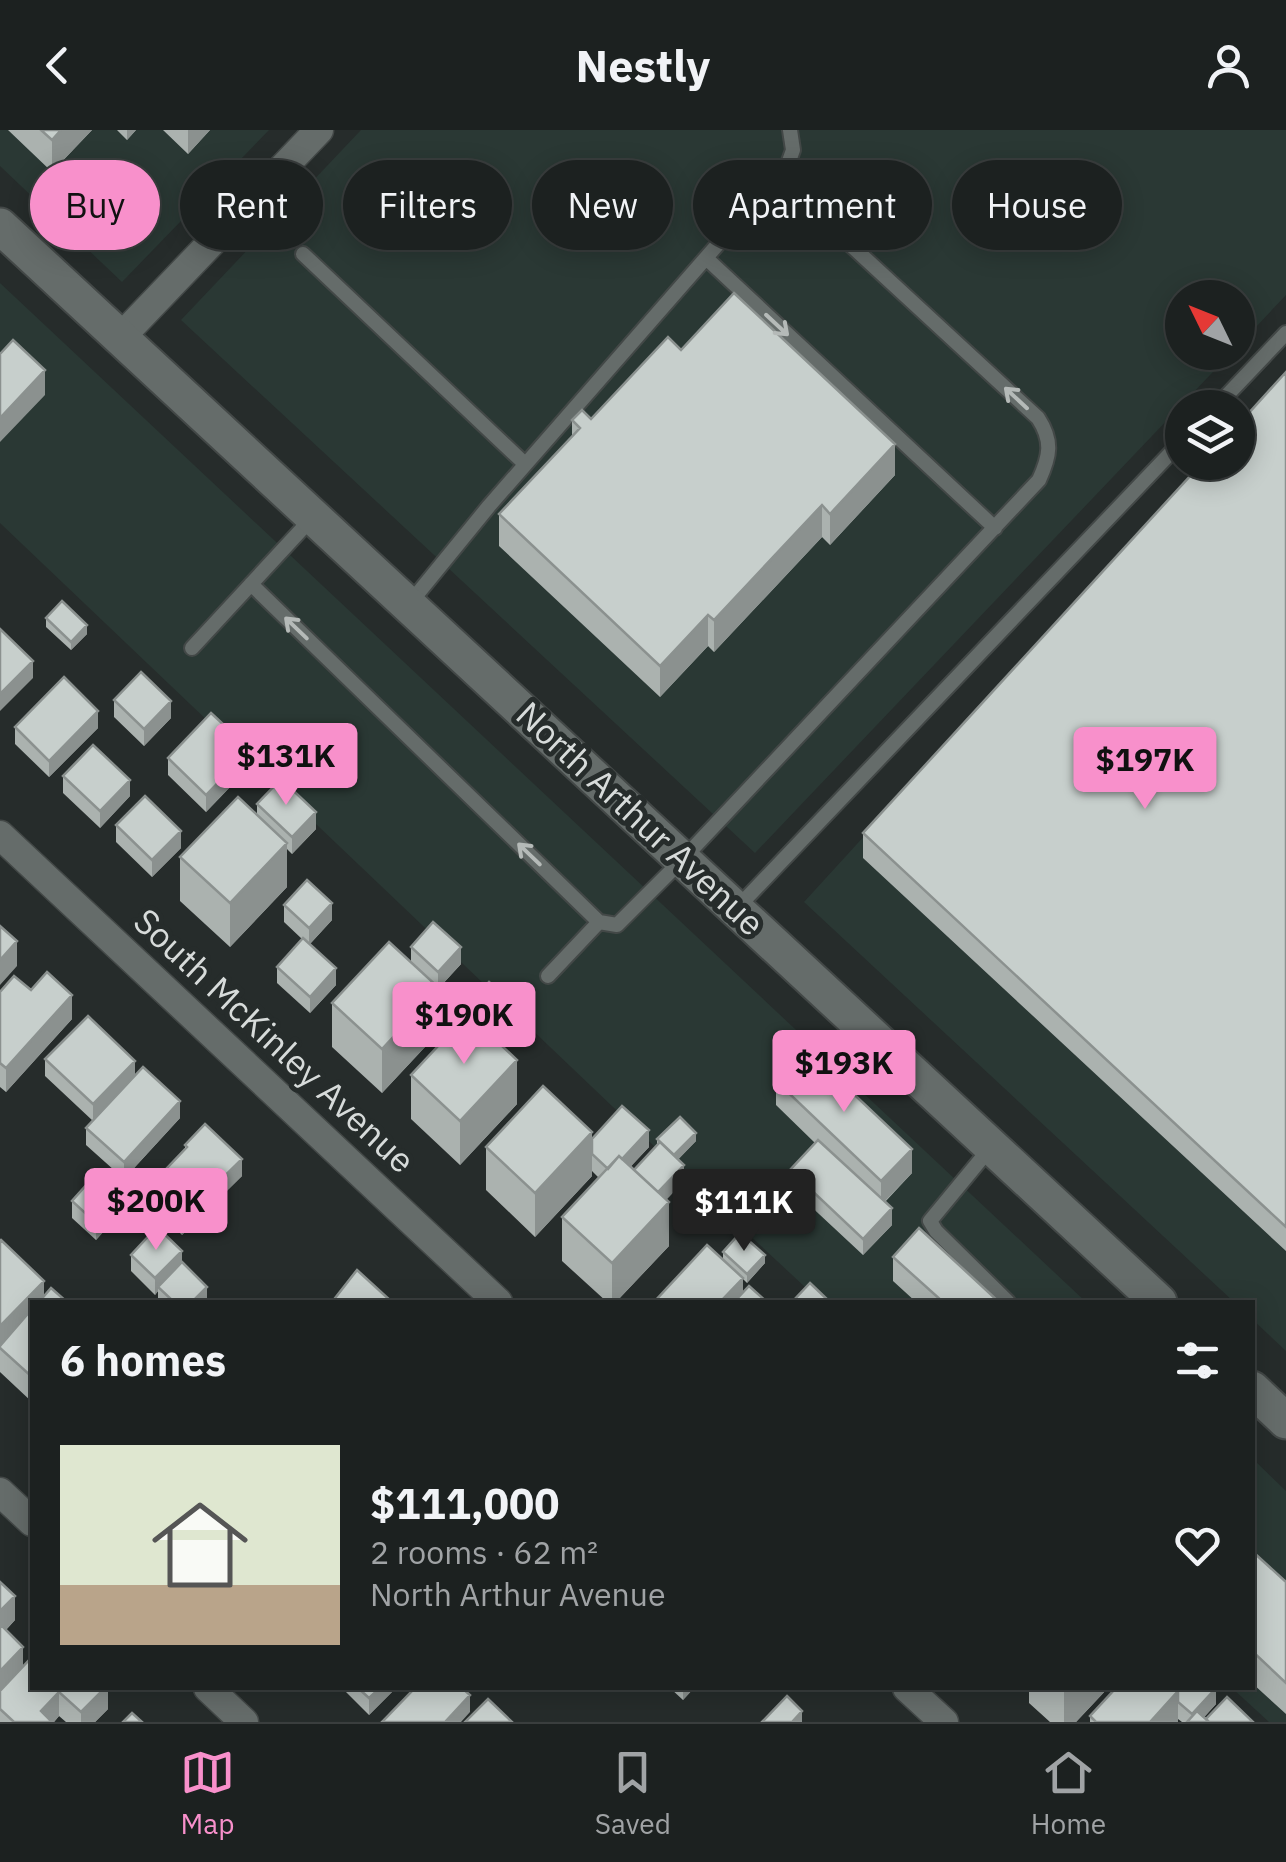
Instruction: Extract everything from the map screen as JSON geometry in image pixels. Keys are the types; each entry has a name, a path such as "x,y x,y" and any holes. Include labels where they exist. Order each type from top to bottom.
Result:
{"street":[{"path":"120,338 319,130"},
{"name":"North Arthur Avenue","path":"0,226 1157,1300"},
{"name":"South McKinley Avenue","path":"0,835 496,1300"},
{"path":"1255,1392 1286,1420"},
{"path":"0,1492 30,1520"},
{"path":"210,1690 244,1722"},
{"path":"909,1690 944,1722"}],"lane":[{"path":"789,160 793,150 790,130"},
{"path":"409,605 525,464 713,250"},
{"path":"251,584 600,922 616,925 1040,480 1050,457 1048,433 1038,418 857,250"},
{"path":"304,254 525,464"},
{"path":"706,258 995,528"},
{"path":"1232,390 1286,333"},
{"path":"737,908 1165,459"},
{"path":"192,648 313,516"},
{"path":"548,976 600,922"},
{"path":"992,1146 930,1220 936,1231 1006,1300"}],"shaded area":[{"path":"0,130 269,130 240,160 180,160 180,222 160,243 160,160 30,160 30,195 0,166"},
{"path":"361,130 1286,130 1286,295 1255,328 1255,280 1165,280 1165,370 1215,370 1196,390 1165,390 1165,422 755,853 181,320 247,250 323,250 323,170"},
{"path":"88,250 153,250 122,282"},
{"path":"0,283 1084,1300 819,1300 0,523"},
{"path":"1286,374 1286,1351 1255,1322 1255,1300 1232,1300 804,902 1189,480 1255,480 1255,431"},
{"path":"1255,1461 1286,1491 1286,1722 1269,1722 1234,1690 1255,1690"}],"building":[{"path":"41,130 61,130 52,140"},
{"path":"734,293 895,444 830,514 822,505 714,620 708,615 660,666 499,514 580,428 572,420 582,410 591,419 668,337 681,350"},
{"path":"13,340 45,370 0,418 0,354"},
{"path":"1286,372 1286,1227 863,833 1187,480 1255,480 1255,406"},
{"path":"62,601 87,625 71,642 46,618"},
{"path":"0,629 33,661 0,694"},
{"path":"141,672 171,701 144,729 114,700"},
{"path":"64,677 98,711 49,761 15,727"},
{"path":"211,713 238,738 220,757 232,768 206,795 168,758"},
{"path":"93,745 130,780 100,811 63,776"},
{"path":"281,779 316,812 292,837 257,804"},
{"path":"145,796 181,831 152,860 116,825"},
{"path":"238,797 287,843 230,903 180,857"},
{"path":"307,880 332,903 309,928 284,905"},
{"path":"433,922 461,947 438,972 411,947"},
{"path":"0,926 17,941 0,960"},
{"path":"303,938 336,968 310,997 277,967"},
{"path":"389,942 439,988 382,1049 332,1003"},
{"path":"47,972 72,995 6,1068 0,1063 0,992 14,976 31,990"},
{"path":"489,982 515,1006 489,1034 468,1014 457,1026 452,1022"},
{"path":"468,1014 517,1060 460,1121 411,1075"},
{"path":"88,1016 135,1061 93,1104 45,1059"},
{"path":"806,1049 912,1149 881,1181 776,1081"},
{"path":"143,1067 180,1101 124,1162 86,1128"},
{"path":"543,1086 592,1132 535,1193 486,1147"},
{"path":"622,1106 649,1130 608,1169 592,1154 592,1139"},
{"path":"680,1117 696,1133 674,1155 657,1139"},
{"path":"205,1124 242,1159 182,1218 149,1187"},
{"path":"818,1140 892,1208 863,1239 790,1170"},
{"path":"660,1142 684,1165 658,1192 634,1170"},
{"path":"619,1156 669,1202 612,1263 562,1217"},
{"path":"97,1173 122,1195 96,1223 72,1201"},
{"path":"157,1227 182,1251 155,1278 131,1255"},
{"path":"919,1228 997,1300 941,1300 893,1257"},
{"path":"740,1233 765,1255 747,1274 723,1252"},
{"path":"0,1241 44,1281 0,1326"},
{"path":"707,1245 743,1278 722,1300 656,1300"},
{"path":"182,1262 207,1287 194,1300 172,1300 158,1287"},
{"path":"357,1270 390,1300 334,1300"},
{"path":"810,1283 828,1300 794,1300"},
{"path":"749,1286 765,1300 736,1300"},
{"path":"51,1288 65,1300 41,1300"},
{"path":"30,1311 30,1375 0,1346"},
{"path":"1255,1554 1286,1582 1286,1683 1255,1654"},
{"path":"0,1582 15,1596 0,1611"},
{"path":"0,1624 23,1647 0,1671"},
{"path":"30,1659 30,1690 103,1690 81,1712 59,1692 41,1711 52,1722 14,1722 0,1709 0,1691"},
{"path":"360,1690 378,1690 369,1698"},
{"path":"413,1690 464,1690 470,1695 445,1722 382,1722"},
{"path":"1114,1690 1178,1691 1150,1722 1096,1722 1090,1716"},
{"path":"1214,1690 1192,1714 1178,1702 1178,1691"},
{"path":"787,1696 802,1711 792,1722 762,1722"},
{"path":"1227,1697 1253,1722 1209,1722 1206,1719"},
{"path":"488,1699 512,1722 465,1722"},
{"path":"1197,1711 1209,1722 1187,1722"},
{"path":"132,1713 142,1722 123,1722"}]}
